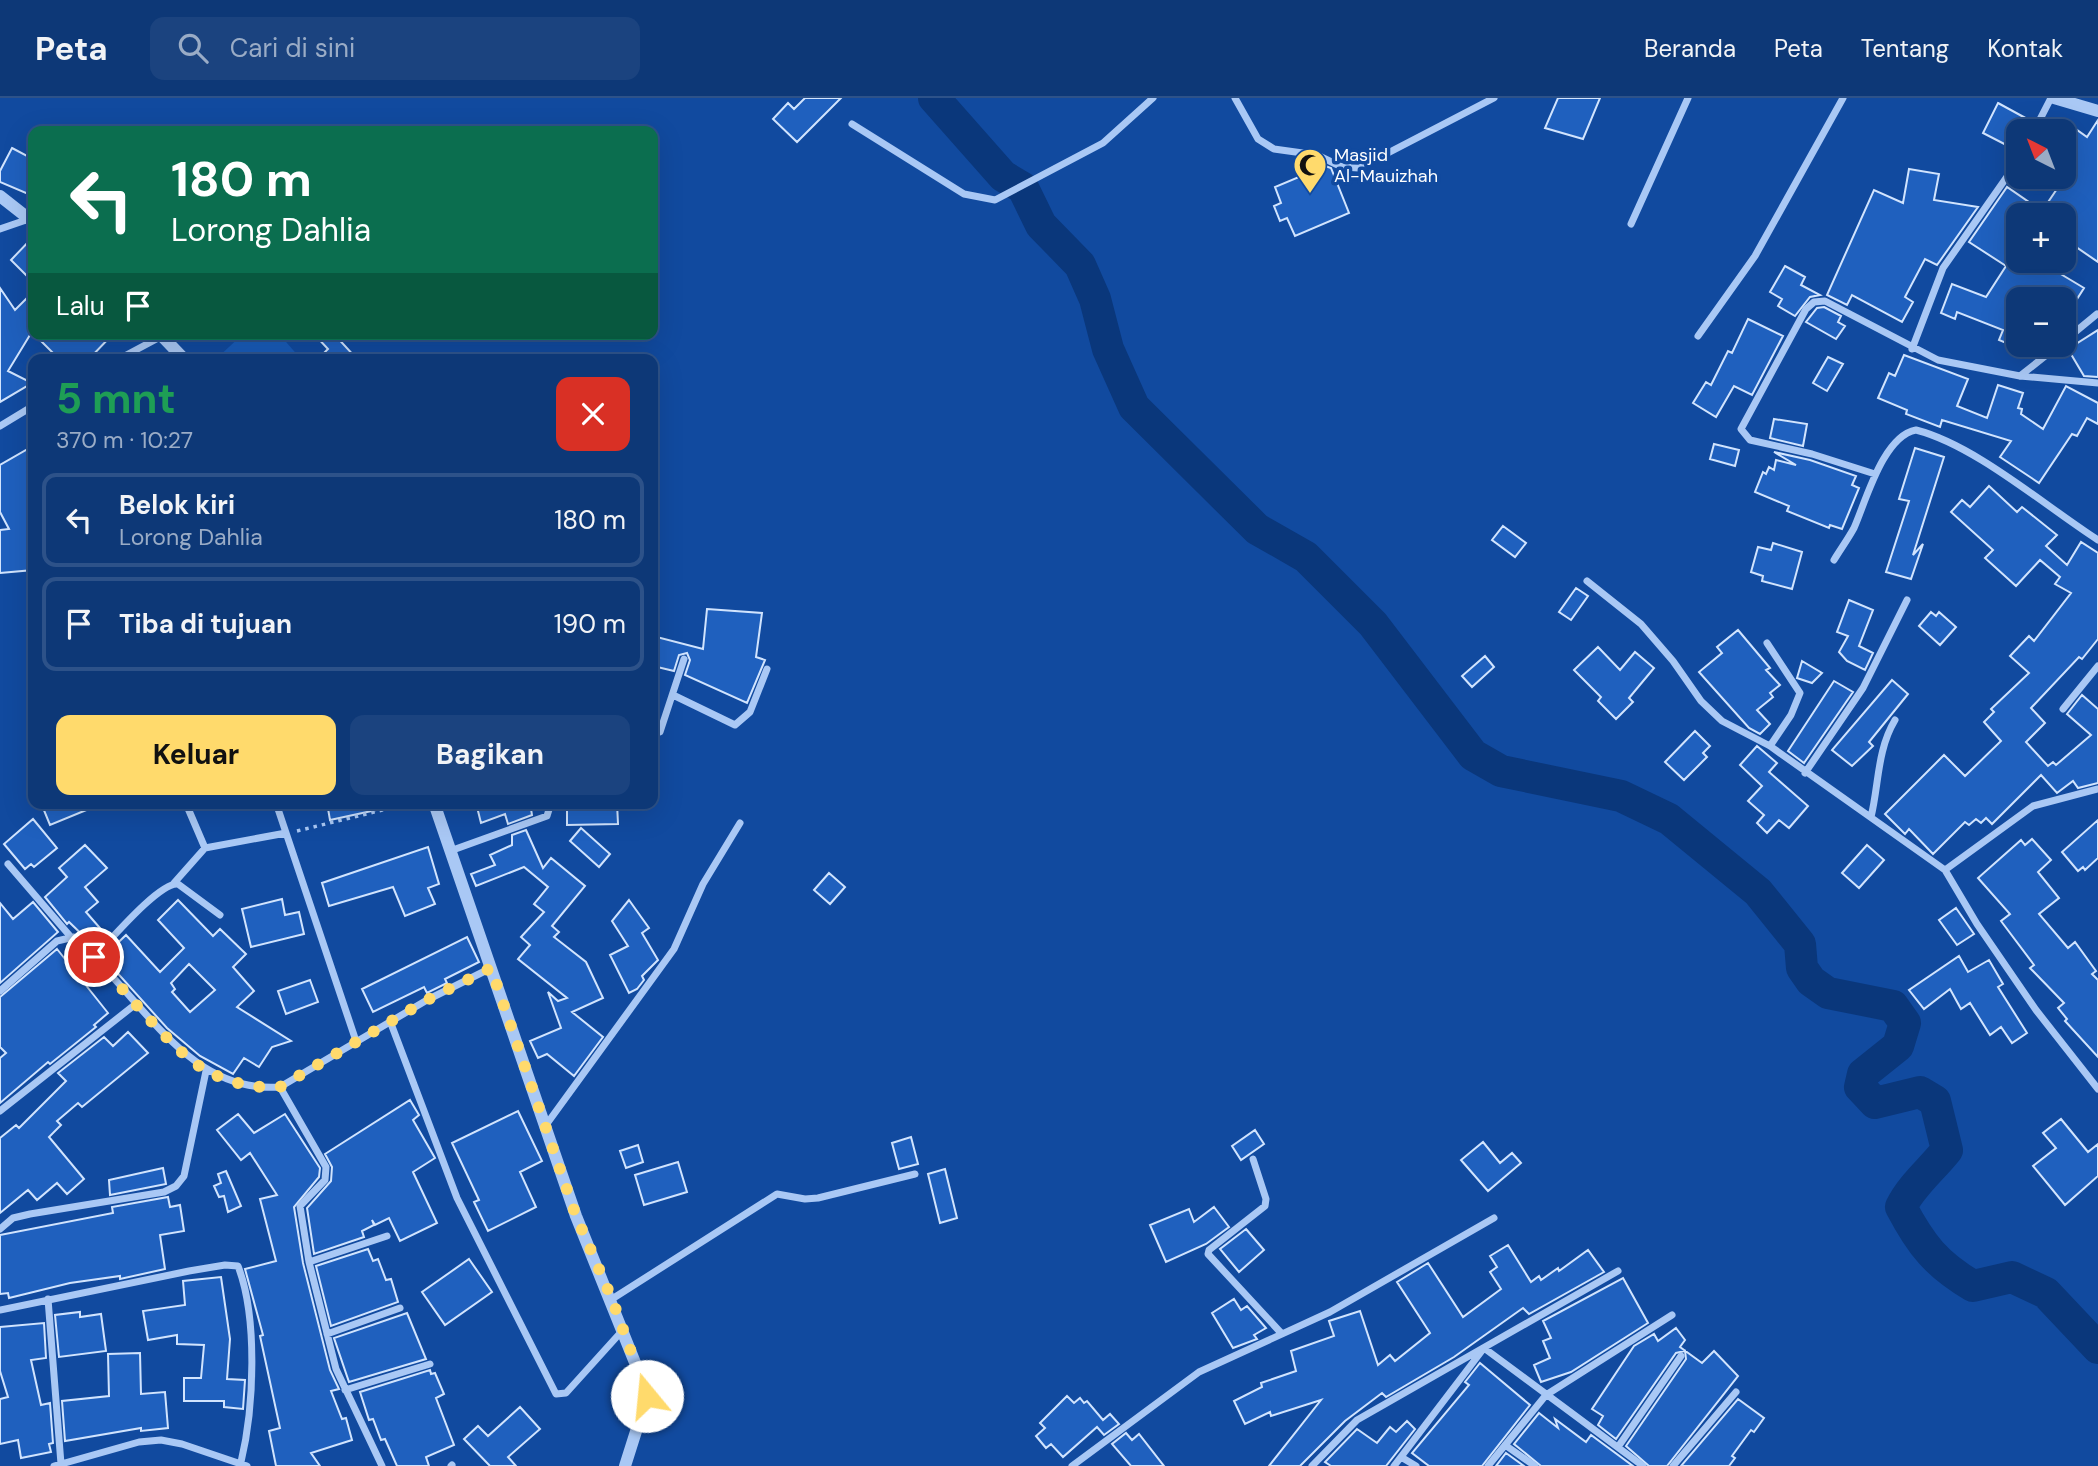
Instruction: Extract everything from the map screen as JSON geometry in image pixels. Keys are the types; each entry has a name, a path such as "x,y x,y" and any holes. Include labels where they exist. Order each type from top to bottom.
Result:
{"street":[{"path":"852,124 964,194 995,200 1011,193 1032,178 1103,143 1153,98"},
{"path":"1235,98 1258,139 1274,149 1317,155 1342,167 1359,168 1494,98"},
{"path":"1631,224 1689,98"},
{"path":"1698,336 1755,256 1843,98"},
{"path":"2041,119 2053,98 2098,111"},
{"path":"1912,349 1943,268 2006,178"},
{"path":"0,196 28,218"},
{"path":"0,229 28,221"},
{"path":"1875,474 1812,454 1750,440 1744,435 1742,424 1806,310 1814,302 1825,301 1912,349 1938,360 2020,376 2098,383"},
{"path":"2076,331 2098,314"},
{"path":"128,354 152,340"},
{"path":"166,340 179,354"},
{"path":"2020,376 2044,357"},
{"path":"0,426 28,409"},
{"path":"1834,560 1853,530 1875,474 1902,435 1916,430 1930,433 2009,479 2098,540"},
{"path":"1587,582 1641,624 1674,661 1701,701 1722,721 1770,746 1805,774 1945,870 1977,924 2036,1010 2098,1089"},
{"path":"1805,774 1863,688 1907,600"},
{"path":"1767,643 1800,693 1791,715 1770,746"},
{"path":"658,733 684,659"},
{"path":"2063,709 2098,666"},
{"path":"673,695 735,724 750,712 767,669"},
{"path":"1871,817 1880,780 1881,749 1895,720"},
{"path":"1945,870 2033,806 2098,789"},
{"path":"188,809 205,848"},
{"path":"278,809 356,1041"},
{"path":"436,809 576,1216 612,1299 647,1396 625,1466"},
{"path":"450,851 547,816 549,809"},
{"path":"546,1125 674,948 703,884 740,823"},
{"path":"94,957 141,909 174,883 205,848 286,833"},
{"path":"8,864 69,936 79,940 176,1045 206,1071 250,1086 280,1087 390,1021 491,968"},
{"path":"174,883 220,915"},
{"path":"0,991 57,941 69,936"},
{"path":"0,1111 137,1003"},
{"path":"390,1021 457,1198 556,1394 566,1393 624,1330"},
{"path":"0,1229 13,1219 30,1214 164,1192 177,1186 184,1176 206,1071"},
{"path":"280,1087 327,1174 325,1180 300,1206 309,1262 336,1369 382,1466"},
{"path":"1253,1159 1266,1199 1265,1206 1209,1250 1208,1254 1282,1334"},
{"path":"612,1299 777,1194 805,1199 818,1198 915,1174"},
{"path":"1072,1466 1199,1372 1330,1312 1494,1218"},
{"path":"309,1262 387,1236"},
{"path":"0,1310 48,1299 225,1265 238,1266 247,1301 252,1403 244,1464 161,1440 139,1442 57,1465 48,1299"},
{"path":"1312,1466 1357,1420 1618,1271"},
{"path":"327,1334 400,1308"},
{"path":"1488,1466 1546,1395 1672,1315"},
{"path":"1484,1348 1643,1466"},
{"path":"1394,1466 1484,1348"},
{"path":"1618,1447 1681,1356"},
{"path":"345,1390 430,1364"},
{"path":"1673,1466 1736,1392"},
{"path":"1505,1445 1535,1466"},
{"path":"1401,1457 1416,1466"}],"path":[{"path":"286,833 386,809"}],"shaded area":[{"path":"237,340 284,340 297,354 221,354"}],"building":[{"path":"805,98 841,98 797,142 773,119 788,103 794,109"},
{"path":"1558,98 1600,98 1583,139 1545,128"},
{"path":"1998,103 2027,119 2006,119 2006,145 1983,133"},
{"path":"2098,120 2098,262 2076,247 2076,203 2047,203 2057,189 2076,189 2077,130 2087,137"},
{"path":"12,148 28,156 28,194 0,182 0,171"},
{"name":"Masjid Al-Mauizhah","path":"1325,166 1331,168 1349,213 1295,236 1287,218 1280,221 1274,206 1281,203 1275,187"},
{"path":"1909,169 1939,174 1934,200 1978,207 1937,265 1925,259 1905,297 1913,302 1902,322 1852,295 1847,305 1827,295 1874,190 1903,203"},
{"path":"2006,188 2030,203 2006,203 2006,266 1969,242"},
{"path":"28,242 28,277 11,260"},
{"path":"1785,266 1805,277 1801,285 1820,295 1810,297 1795,316 1778,306 1782,299 1770,292"},
{"path":"2006,266 2006,273 2059,273 2084,288 2076,301 2076,287 2006,287 2006,343 1999,340 2003,330 1957,312 1955,319 1941,313 1952,284 1986,297"},
{"path":"0,288 15,310 28,297 28,338 8,371 28,381 28,385 0,402"},
{"path":"1824,307 1841,316 1838,322 1845,326 1836,339 1806,322 1817,308"},
{"path":"1748,319 1783,336 1752,395 1734,386 1716,417 1693,403 1706,382 1711,385 1728,351 1732,353"},
{"path":"2098,330 2098,377 2084,376 2073,357 2076,357 2076,344"},
{"path":"40,340 107,340 94,354 54,354"},
{"path":"320,340 340,340 352,354 323,354 328,349"},
{"path":"1904,355 1968,379 1957,406 1987,418 1998,385 2023,393 2018,408 2022,409 2021,414 2043,429 2066,386 2098,403 2098,424 2087,418 2077,436 2072,434 2039,483 2000,457 2011,441 1942,420 1940,427 1906,414 1907,410 1878,398 1889,373 1895,376"},
{"path":"1828,357 1843,364 1827,391 1813,383"},
{"path":"1774,419 1807,424 1803,446 1770,438"},
{"path":"1714,444 1739,450 1735,466 1710,459"},
{"path":"1915,448 1944,457 1913,555 1923,544 1911,579 1886,572 1909,501 1899,499"},
{"path":"28,449 28,570 0,573 0,530 9,529 0,512 0,465"},
{"path":"1774,452 1810,460 1856,476 1852,485 1859,488 1842,529 1830,525 1829,528 1787,511 1789,506 1755,492 1763,472 1766,474 1769,467 1774,470 1776,460 1796,465"},
{"path":"1989,486 2017,512 2022,507 2057,535 2046,546 2067,565 2081,542 2098,553 2098,639 2082,659 2079,657 2031,708 2045,723 2026,742 2048,766 2053,762 2056,765 2091,735 2067,714 2082,695 2098,709 2098,783 2078,788 2073,781 2057,793 2041,775 1992,824 1986,818 1981,823 1976,819 1969,825 1965,822 1933,854 1909,829 1905,834 1885,814 1944,755 1965,776 2001,741 1984,722 1994,712 1991,709 2029,673 2010,656 2029,636 2034,641 2071,593 2055,584 2060,577 2040,560 2016,586 1985,558 1993,550 1951,512 1962,500 1970,507"},
{"path":"1503,526 1526,543 1515,557 1492,540"},
{"path":"1773,543 1802,552 1792,589 1762,581 1763,576 1751,572 1758,547 1771,550"},
{"path":"1576,588 1588,596 1571,620 1559,612"},
{"path":"1849,600 1873,610 1859,646 1873,653 1865,670 1847,661 1839,652 1848,636 1837,632"},
{"path":"707,609 762,613 756,657 765,660 747,703 685,675 690,660 687,653 679,655 674,671 658,667 658,637 703,649"},
{"path":"1931,612 1936,616 1939,612 1956,627 1940,645 1919,626"},
{"path":"1738,630 1770,668 1766,670 1780,685 1770,693 1773,697 1757,710 1770,724 1760,734 1749,728 1699,672 1722,653 1717,647"},
{"path":"1598,647 1620,670 1635,652 1654,668 1629,698 1633,702 1616,719 1598,701 1601,697 1574,670"},
{"path":"1485,656 1494,667 1472,687 1462,676"},
{"path":"1802,661 1822,673 1812,683 1797,678"},
{"path":"1892,680 1908,694 1869,742 1873,746 1852,766 1832,750"},
{"path":"1834,681 1853,692 1804,763 1788,751"},
{"path":"1695,731 1710,746 1703,753 1707,757 1684,780 1665,762"},
{"path":"1757,746 1777,763 1769,772 1808,806 1789,828 1779,820 1767,833 1757,823 1764,815 1748,801 1762,786 1740,765"},
{"path":"43,809 89,809 50,825"},
{"path":"328,809 381,809 330,820"},
{"path":"478,809 531,809 532,815 508,824 505,814 481,823"},
{"path":"567,809 617,809 618,824 567,825"},
{"path":"33,819 57,848 34,867 31,864 25,869 4,844"},
{"path":"2098,820 2098,858 2085,870 2083,867 2078,871 2062,852"},
{"path":"581,828 610,854 599,867 570,841"},
{"path":"526,830 543,868 551,858 585,886 552,926 559,932 554,937 586,962 603,998 572,1012 603,1037 574,1076 547,1054 538,1058 530,1041 561,1028 548,992 558,1001 567,998 518,959 530,945 521,937 544,912 534,904 548,887 524,867 476,886 471,874 495,865 490,855 512,845 512,835"},
{"path":"2032,839 2051,860 2038,872 2059,898 2039,914 2068,948 2075,942 2096,971 2092,974 2098,980 2098,1057 2065,1021 2067,1019 2058,1008 2064,1003 2030,968 2034,965 2001,921 2010,914 1978,878 2021,840 2025,845"},
{"path":"85,845 107,868 85,887 98,902 86,912 106,935 95,947 69,922 67,924 45,897 67,877 59,868"},
{"path":"1867,845 1884,860 1859,888 1842,873"},
{"path":"428,847 439,884 428,888 435,904 405,916 393,887 329,906 322,883"},
{"path":"829,873 845,887 830,904 814,890"},
{"path":"282,899 285,915 299,912 304,934 251,947 242,909"},
{"path":"178,900 213,936 220,929 246,954 233,967 254,991 237,1007 291,1041 272,1047 259,1067 244,1058 233,1074 200,1056 167,1028 103,957 126,935 160,972 184,948 158,920","holes":["189,964 215,990 190,1012 172,992 175,989 171,983"]},
{"path":"629,900 649,928 642,933 658,960 642,976 644,980 637,989 629,993 610,955 628,946 612,921"},
{"path":"33,902 58,932 0,983 0,903 13,919"},
{"path":"1956,908 1974,934 1957,945 1939,920"},
{"path":"467,937 479,962 445,979 447,983 427,993 424,987 373,1012 362,989"},
{"path":"57,949 108,1013 94,1025 96,1027 50,1064 48,1062 0,1103 0,1058 6,1053 0,1047 0,997"},
{"path":"1959,956 1968,972 1989,960 2003,984 1998,987 2027,1033 2012,1043 2001,1027 1990,1035 1970,1003 1961,1009 1950,989 1924,1009 1909,990"},
{"path":"310,980 318,1002 286,1014 278,991"},
{"path":"128,1032 148,1053 82,1107 78,1103 57,1121 61,1125 49,1137 84,1179 67,1194 57,1183 37,1200 28,1190 0,1213 0,1138 16,1125 19,1128 66,1081 58,1073 104,1037 113,1046"},
{"path":"410,1100 419,1115 413,1120 435,1158 413,1172 437,1223 400,1241 389,1218 375,1225 372,1220 374,1225 362,1231 364,1237 314,1254 307,1208 331,1181 332,1167 325,1154"},
{"path":"518,1111 542,1161 520,1172 536,1207 488,1231 474,1202 479,1200 452,1143"},
{"path":"238,1114 254,1133 285,1114 320,1168 319,1177 294,1207 303,1263 330,1370 339,1389 331,1391 342,1419 346,1418 352,1440 311,1453 320,1466 276,1466 269,1431 280,1428 260,1336 263,1335 245,1269 276,1261 260,1199 277,1195 250,1153 241,1160 217,1130"},
{"path":"2061,1119 2088,1152 2098,1144 2098,1176 2065,1205 2033,1166 2056,1148 2043,1133"},
{"path":"1255,1130 1264,1144 1241,1160 1232,1146"},
{"path":"911,1137 918,1164 899,1169 892,1143"},
{"path":"1483,1142 1500,1163 1512,1153 1521,1163 1488,1191 1461,1160"},
{"path":"638,1145 643,1162 626,1168 620,1151"},
{"path":"678,1162 687,1192 644,1205 635,1175"},
{"path":"163,1168 166,1184 110,1195 109,1180"},
{"path":"945,1169 957,1218 940,1223 928,1174"},
{"path":"226,1171 241,1206 228,1212 224,1196 219,1197 214,1186 221,1183 218,1174"},
{"path":"168,1197 170,1207 180,1205 184,1231 160,1235 165,1269 120,1279 120,1276 70,1283 9,1298 8,1293 0,1294 0,1235 113,1213 112,1207"},
{"path":"1214,1207 1229,1227 1206,1244 1166,1262 1150,1225 1189,1209 1194,1222"},
{"path":"1246,1229 1264,1250 1239,1272 1220,1249"},
{"path":"1508,1245 1531,1282 1539,1276 1541,1280 1558,1268 1559,1271 1588,1250 1604,1272 1529,1314 1523,1308 1454,1357 1386,1397 1382,1393 1345,1421 1300,1466 1269,1466 1321,1400 1271,1416 1270,1412 1245,1424 1234,1401 1262,1387 1261,1383 1296,1371 1291,1351 1334,1336 1329,1321 1360,1311 1378,1365 1390,1355 1395,1361 1430,1333 1397,1282 1428,1263 1463,1317 1501,1289 1490,1272 1497,1267 1490,1256"},
{"path":"368,1249 373,1261 378,1259 386,1280 391,1279 398,1302 331,1326 316,1266"},
{"path":"469,1259 492,1292 445,1325 422,1292"},
{"path":"221,1277 230,1339 227,1379 245,1380 243,1409 224,1407 224,1401 184,1401 184,1378 201,1378 204,1345 177,1344 177,1335 148,1340 143,1311 185,1305 183,1281"},
{"path":"1623,1278 1648,1323 1571,1372 1541,1382 1534,1365 1550,1358 1543,1341 1551,1338 1543,1321"},
{"path":"1234,1299 1241,1310 1247,1306 1266,1328 1254,1335 1257,1339 1233,1348 1212,1313"},
{"path":"80,1312 80,1317 101,1314 106,1351 59,1357 55,1315"},
{"path":"407,1313 426,1359 349,1382 334,1338"},
{"path":"44,1323 46,1358 31,1360 41,1405 50,1403 53,1443 49,1444 51,1452 21,1458 18,1440 0,1444 0,1399 8,1397 0,1371 0,1327"},
{"path":"1676,1328 1685,1340 1680,1347 1702,1363 1714,1351 1738,1376 1667,1466 1649,1466 1626,1446 1686,1359 1685,1351 1676,1353 1616,1439 1598,1425 1603,1416 1592,1409 1634,1346 1654,1334 1658,1341"},
{"path":"140,1353 141,1394 165,1392 168,1428 141,1431 141,1428 65,1441 62,1401 109,1396 108,1354"},
{"path":"1480,1363 1530,1405 1482,1466 1429,1466 1412,1453 1469,1385 1465,1382"},
{"path":"430,1370 431,1374 435,1373 444,1394 436,1398 454,1445 426,1457 429,1466 397,1466 385,1439 381,1440 373,1419 369,1420 360,1392"},
{"path":"1067,1396 1074,1403 1080,1398 1084,1403 1087,1401 1103,1420 1110,1414 1119,1424 1104,1435 1097,1427 1063,1457 1051,1444 1046,1448 1036,1436 1045,1428 1040,1423"},
{"path":"1738,1399 1764,1418 1754,1432 1751,1430 1732,1456 1735,1458 1729,1466 1681,1466"},
{"path":"520,1407 540,1429 508,1457 516,1466 490,1466 464,1439 478,1426 488,1436"},
{"path":"1539,1413 1558,1428 1555,1419 1586,1442 1591,1435 1633,1466 1541,1466 1514,1444"},
{"path":"1407,1421 1415,1429 1386,1466 1331,1466 1325,1462 1357,1429 1377,1443 1390,1427 1396,1432"},
{"path":"1126,1433 1132,1440 1139,1434 1164,1466 1131,1466 1112,1444"},
{"path":"1506,1453 1524,1466 1496,1466"}],"waterway":[{"path":"934,98 1003,176 1023,188 1041,225 1080,265 1095,299 1108,349 1134,407 1257,529 1306,557 1373,624 1473,755 1501,771 1621,796 1669,819 1758,892 1800,944 1802,968 1811,981 1828,993 1893,1006 1905,1023 1898,1046 1863,1074 1860,1087 1875,1103 1920,1092 1935,1101 1947,1150 1905,1199 1901,1207 1908,1220 1939,1261 1960,1278 1973,1286 2012,1277 2046,1293 2098,1348"}],"place":[{"name":"Masjid Al-Mauizhah","path":"1310,195"}],"route":[{"path":"94,957 176,1045 206,1071 250,1086 265,1088 280,1087 427,1000 491,968 576,1216 612,1299 647,1396"}]}
